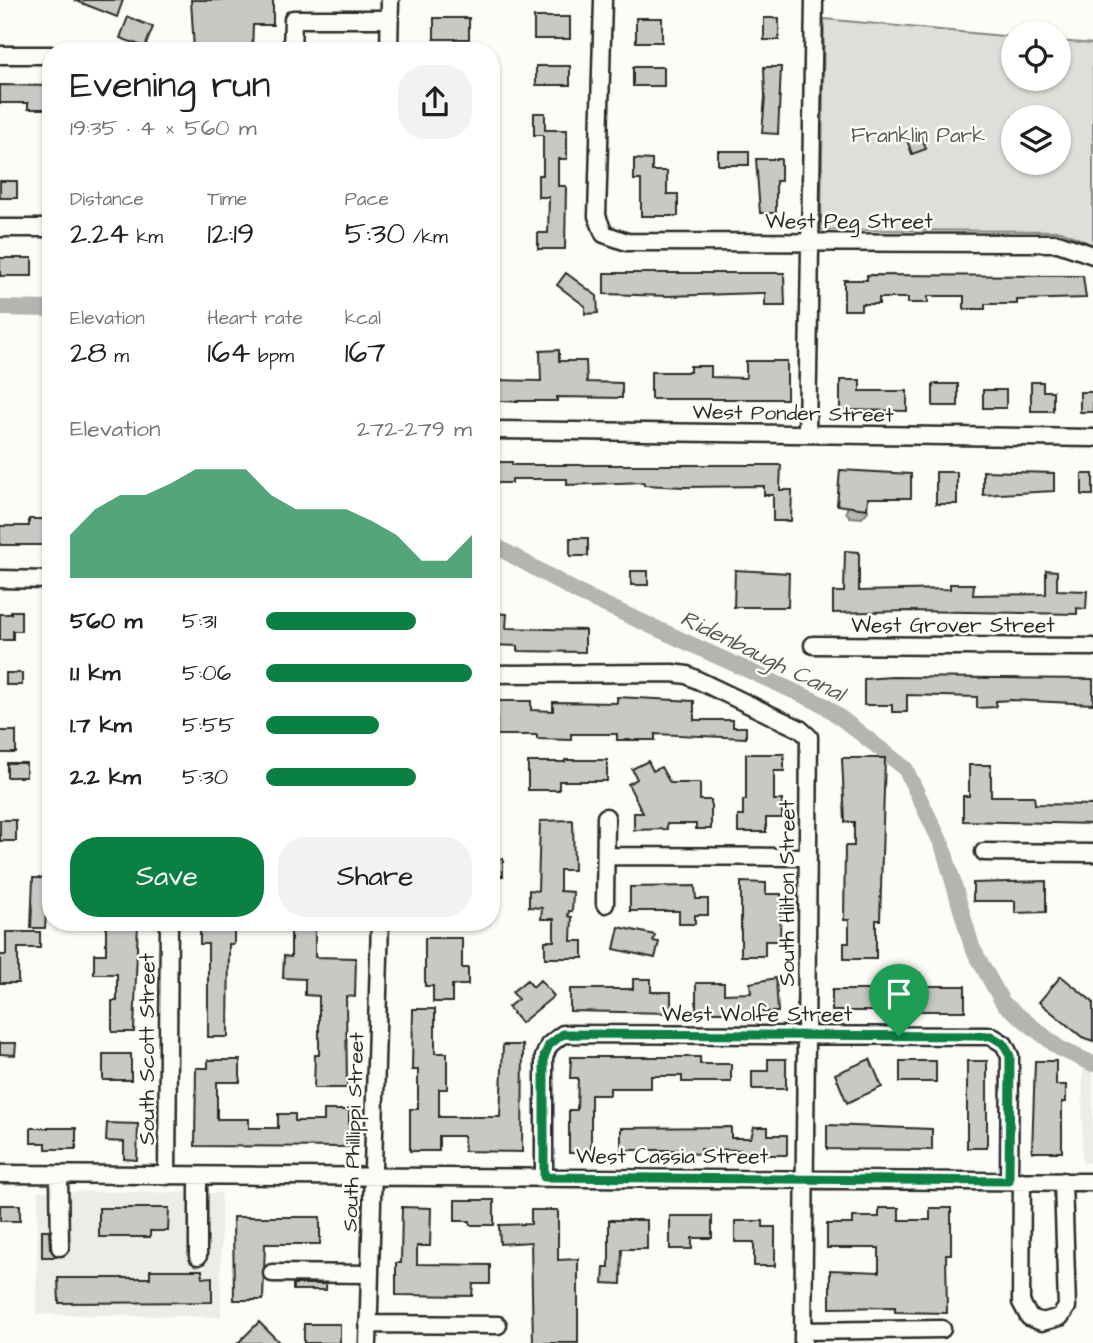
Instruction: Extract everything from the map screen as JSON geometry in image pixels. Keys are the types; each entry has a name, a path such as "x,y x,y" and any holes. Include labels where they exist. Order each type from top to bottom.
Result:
{"street":[{"path":"389,42 390,0"},
{"name":"West Peg Street","path":"603,0 597,216 604,234 627,242 1058,243 1093,255"},
{"path":"807,434 814,0"},
{"path":"292,42 293,19 390,19"},
{"path":"0,55 42,55"},
{"path":"0,228 42,228"},
{"name":"West Ponder Street","path":"500,430 1093,439"},
{"path":"0,579 42,580"},
{"name":"West Grover Street","path":"813,645 1093,648"},
{"name":"South Hilton Street","path":"500,674 687,675 800,729 809,737 803,1337"},
{"path":"605,904 606,817"},
{"path":"984,852 1093,853"},
{"path":"606,856 808,857"},
{"name":"South Scott Street","path":"167,1176 169,931"},
{"name":"South Phillippi Street","path":"368,1343 380,931"},
{"name":"West Wolfe Street","path":"544,1177 544,1057 549,1045 563,1034 991,1036 1004,1044 1010,1056 1021,1302 1025,1314 1042,1322 1060,1317 1067,1307 1063,1181"},
{"name":"West Cassia Street","path":"0,1174 374,1178 806,1177 1093,1182"},
{"path":"59,1175 60,1247"},
{"path":"198,1177 198,1256"},
{"path":"272,1273 370,1274"},
{"path":"368,1324 498,1325"},
{"path":"803,1337 942,1329"}],"shaded area":[{"path":"848,505 867,507 868,511 862,518 850,517 846,512"},
{"path":"1083,1068 1093,1072 1093,1163 1082,1162"},
{"path":"38,1191 221,1193 221,1317 36,1314"}],"green space":[{"name":"Franklin Park","path":"824,19 1001,36 1001,91 1071,91 1071,42 1093,44 1093,245 1061,231 821,230"}],"building":[{"path":"74,0 123,0 117,17"},
{"path":"191,0 273,0 273,25 253,25 252,42 194,42"},
{"path":"128,17 153,27 147,42 131,42 120,38"},
{"path":"534,17 570,17 570,39 534,39"},
{"path":"434,18 469,18 469,39 434,39"},
{"path":"636,18 662,18 662,42 636,42"},
{"path":"764,18 779,18 779,40 764,40"},
{"path":"536,66 570,66 570,85 536,85"},
{"path":"633,67 664,67 664,86 633,86"},
{"path":"764,67 781,67 778,134 762,133"},
{"path":"0,85 42,86 42,109 28,109 28,103 0,103"},
{"path":"534,113 545,113 545,130 567,130 567,159 558,159 558,186 566,186 565,249 538,249 538,233 548,233 549,197 538,197 538,175 543,175 543,135 534,135"},
{"path":"921,135 926,149 912,154 907,140"},
{"path":"718,151 749,151 749,165 718,165"},
{"path":"634,159 652,160 652,171 667,171 667,194 678,194 678,216 641,216 641,180 634,180"},
{"path":"756,159 781,159 781,181 776,181 776,213 760,213"},
{"path":"0,181 17,181 17,198 0,198"},
{"path":"0,258 32,258 32,276 0,276"},
{"path":"566,273 597,296 598,313 585,314 585,306 557,285"},
{"path":"604,273 784,273 785,306 765,306 765,293 668,296 604,294"},
{"path":"867,275 1083,276 1086,298 1017,300 1017,304 985,304 985,309 964,309 964,296 928,296 928,303 908,303 908,298 879,298 879,304 861,304 861,310 844,310 844,280 867,280"},
{"path":"559,350 559,361 586,361 587,382 622,383 622,398 557,397 557,401 500,401 500,380 541,381 540,351"},
{"path":"746,361 787,361 787,399 651,399 651,372 690,372 690,366 711,366 711,377 746,378"},
{"path":"840,380 860,380 860,391 907,391 907,411 840,410"},
{"path":"1031,382 1043,382 1043,391 1053,391 1053,411 1031,411"},
{"path":"933,384 958,384 958,406 933,406"},
{"path":"983,390 1006,390 1006,408 983,408"},
{"path":"1080,392 1093,392 1093,412 1080,412"},
{"path":"500,462 512,462 512,465 781,465 780,490 792,490 791,521 773,521 773,495 764,495 764,486 684,487 644,485 644,482 567,485 567,479 512,479 512,483 500,483"},
{"path":"840,470 911,474 911,498 868,498 867,509 837,505"},
{"path":"983,471 1054,473 1054,491 983,495"},
{"path":"936,472 957,472 957,504 936,504"},
{"path":"1082,474 1093,474 1093,495 1082,495"},
{"path":"29,519 42,519 42,545 0,545 0,526 29,526"},
{"path":"570,538 588,538 588,556 570,556"},
{"path":"845,551 859,552 859,591 950,589 950,584 974,584 973,595 1046,594 1046,570 1057,571 1057,590 1087,591 1086,609 1077,608 1077,614 908,611 833,613 833,592 844,592"},
{"path":"735,570 789,573 788,607 734,607"},
{"path":"631,571 648,571 648,585 631,585"},
{"path":"11,611 21,611 21,631 13,631 13,640 0,640 0,614 11,614"},
{"path":"500,614 507,614 506,628 585,630 585,652 517,651 517,646 500,645"},
{"path":"6,673 22,673 22,685 6,685"},
{"path":"864,679 1093,679 1093,704 1011,700 996,701 996,707 977,708 977,697 907,695 907,712 892,712 892,705 864,705"},
{"path":"617,697 694,701 694,720 733,720 733,727 746,727 746,738 655,734 655,740 617,740 617,734 571,734 571,740 537,739 537,735 500,735 500,701 531,701 531,710 553,711 553,702 617,703"},
{"path":"0,731 16,731 16,753 0,753"},
{"path":"746,754 784,754 784,771 774,771 774,800 782,800 782,818 766,818 766,832 738,832 738,816 743,816 743,800 746,800"},
{"path":"842,758 885,758 880,920 876,920 876,959 844,959 844,943 849,943 849,920 844,920 845,846 854,846 854,822 845,822"},
{"path":"607,760 607,781 559,781 559,790 528,790 528,762"},
{"path":"648,761 653,771 661,767 670,783 700,783 700,800 711,800 711,829 696,829 696,824 667,824 667,829 634,830 634,813 643,813 628,784 637,779 632,769"},
{"path":"7,763 26,763 26,777 7,777"},
{"path":"969,765 991,765 991,796 1034,796 1035,804 1093,805 1093,824 963,821 963,796 969,796"},
{"path":"0,820 16,820 16,841 0,841"},
{"path":"573,820 574,870 560,870 560,891 573,892 572,911 569,911 568,916 572,917 571,941 583,941 583,958 545,958 545,941 554,941 554,919 541,919 542,908 529,907 529,890 538,891 540,821"},
{"path":"500,859 503,859 503,876 500,876"},
{"path":"33,878 42,878 42,928 31,928"},
{"path":"1046,881 1046,912 1015,913 1015,901 973,901 973,883"},
{"path":"741,882 766,883 766,894 781,894 780,941 765,941 765,956 741,956"},
{"path":"695,886 696,899 708,899 708,915 695,915 695,924 679,924 679,911 630,911 630,887"},
{"path":"619,927 655,935 653,941 659,942 655,958 614,949"},
{"path":"106,931 138,931 134,1032 112,1032 112,1001 117,1001 117,974 94,974 94,954 106,954"},
{"path":"200,931 234,931 234,944 229,944 228,1037 208,1037 208,944 200,944"},
{"path":"291,931 315,931 315,957 356,958 355,997 346,996 347,1088 314,1088 315,1055 319,1055 319,996 305,995 305,979 283,978 284,956 291,957"},
{"path":"6,932 40,932 40,948 18,948 18,983 0,983 0,955 6,955"},
{"path":"425,938 462,938 462,968 468,968 468,985 452,985 452,1002 433,1002 433,986 425,986"},
{"path":"886,973 920,973 920,986 965,986 965,1011 832,1011 832,990 886,990"},
{"path":"1061,976 1093,1002 1093,1041 1082,1037 1039,1002"},
{"path":"776,978 778,1012 696,1012 696,983 724,983 724,994 751,993 750,983"},
{"path":"633,979 651,979 651,992 671,992 671,1013 570,1011 570,989 633,989"},
{"path":"527,980 533,987 540,980 554,996 521,1023 508,1007 518,999 512,992"},
{"path":"413,1009 435,1009 435,1053 447,1053 447,1089 439,1089 439,1117 500,1117 503,1045 523,1045 522,1152 464,1151 464,1136 439,1136 439,1151 410,1151 410,1109 418,1109 418,1070 412,1070"},
{"path":"0,1043 16,1043 15,1055 0,1054"},
{"path":"103,1054 131,1054 131,1080 103,1080"},
{"path":"571,1057 700,1057 700,1064 731,1064 731,1082 682,1082 682,1076 651,1076 651,1088 610,1088 610,1095 591,1095 591,1153 569,1153 569,1110 577,1110 578,1078 570,1078"},
{"path":"768,1059 786,1059 786,1089 752,1089 752,1071 768,1071"},
{"path":"870,1059 882,1087 847,1103 835,1074"},
{"path":"208,1060 240,1060 240,1082 217,1082 217,1119 249,1119 249,1128 278,1128 278,1114 295,1114 295,1121 324,1121 324,1110 349,1110 349,1147 195,1146 196,1068 208,1068"},
{"path":"900,1061 936,1061 936,1082 900,1082"},
{"path":"967,1061 987,1061 987,1148 967,1148"},
{"path":"1035,1061 1056,1061 1056,1085 1066,1085 1066,1102 1062,1102 1062,1152 1032,1152"},
{"path":"107,1123 138,1124 137,1160 124,1159 124,1142 106,1141"},
{"path":"827,1125 932,1129 932,1150 827,1149"},
{"path":"731,1127 731,1138 751,1138 754,1127 768,1127 768,1135 787,1135 787,1155 743,1155 743,1150 701,1149 701,1154 682,1153 682,1150 621,1150 621,1128"},
{"path":"31,1128 76,1128 76,1149 46,1149 46,1143 31,1143"},
{"path":"455,1200 494,1200 494,1225 470,1225 470,1221 455,1221"},
{"path":"0,1205 20,1205 20,1221 0,1221"},
{"path":"402,1207 431,1208 430,1246 417,1246 417,1264 490,1265 490,1284 473,1284 472,1296 396,1295 396,1263 401,1263"},
{"path":"99,1208 169,1208 168,1231 150,1231 150,1237 99,1237"},
{"path":"879,1208 899,1208 899,1220 930,1220 930,1208 951,1208 951,1254 946,1254 947,1313 895,1312 895,1307 830,1308 830,1270 879,1272 879,1248 827,1248 827,1224 853,1224 853,1217 879,1217"},
{"path":"531,1210 558,1210 558,1260 578,1259 578,1343 533,1343 531,1242 500,1244 499,1225 531,1224"},
{"path":"670,1216 712,1216 712,1238 692,1238 692,1249 670,1249"},
{"path":"233,1217 320,1217 320,1244 265,1244 263,1300 234,1300"},
{"path":"609,1220 647,1220 647,1249 622,1249 621,1284 603,1283 604,1267 609,1267"},
{"path":"735,1221 763,1221 763,1227 775,1227 775,1266 754,1266 754,1242 735,1242"},
{"path":"42,1230 49,1230 50,1248 56,1257 42,1257"},
{"path":"150,1270 202,1270 202,1278 212,1277 212,1302 59,1303 58,1278 150,1278"},
{"path":"293,1284 326,1284 326,1290 293,1290"},
{"path":"259,1322 280,1343 238,1343"},
{"path":"304,1324 340,1324 340,1343 304,1343"}],"waterway":[{"name":"Ridenbaugh Canal","path":"0,308 42,309"},
{"name":"Ridenbaugh Canal","path":"500,549 579,593 824,705 905,768 943,847 972,947 1003,1003 1059,1048 1093,1064"}],"route":[{"path":"563,1034 899,1036 991,1036 1004,1044 1010,1056 1009,1181 806,1177 544,1177 544,1057 549,1045 563,1034"}]}
